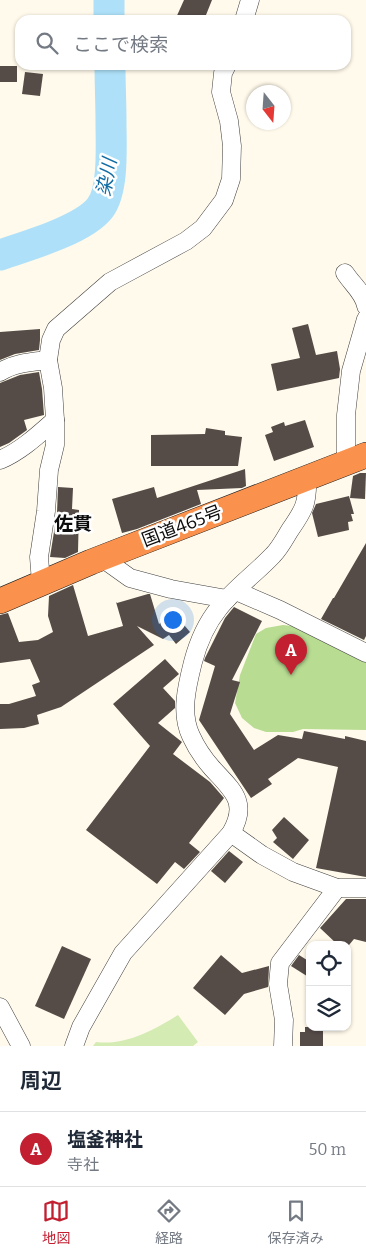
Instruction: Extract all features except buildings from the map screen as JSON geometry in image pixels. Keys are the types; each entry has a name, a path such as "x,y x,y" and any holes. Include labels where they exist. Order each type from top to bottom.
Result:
{"highway":[{"name":"国道465号","path":"0,601 41,582 356,459"}],"street":[{"path":"246,15 250,0"},
{"path":"41,582 39,557 46,511 49,470 55,445 55,420 48,360 51,340 56,329 110,282 192,237 203,228 224,200 231,179 232,146 229,121 221,92 224,70"},
{"path":"345,273 359,291 366,302 366,306"},
{"path":"356,459 346,416 351,371 366,319"},
{"path":"0,372 8,367 48,360"},
{"path":"0,460 33,440 55,420"},
{"path":"74,1046 81,1027 123,953 231,833 237,822 237,798 230,787 210,766 191,736 186,716 186,696 196,652 204,629 231,595 274,554 302,513 308,494 307,478"},
{"path":"102,558 130,578 171,589 231,595 280,610 366,653"},
{"path":"231,833 262,855 292,872 338,888 366,888"},
{"path":"283,1046 284,1020 278,984 280,963 338,888"},
{"path":"0,1007 21,1046"}],"green space":[{"path":"283,625 300,627 319,635 366,662 366,730 303,729 293,732 266,732 254,728 242,718 235,703 240,675 256,634 266,628"},
{"path":"178,1015 198,1042 193,1046 93,1046 96,1042 118,1042 139,1036"}],"waterway":[{"name":"染川","path":"109,0 109,15"},
{"name":"染川","path":"0,255 68,230 92,216 100,208 108,190 111,167 110,70"}],"place":[{"name":"塩釜神社","path":"291,675"}],"district":[{"name":"佐貫","path":"73,523"}]}
